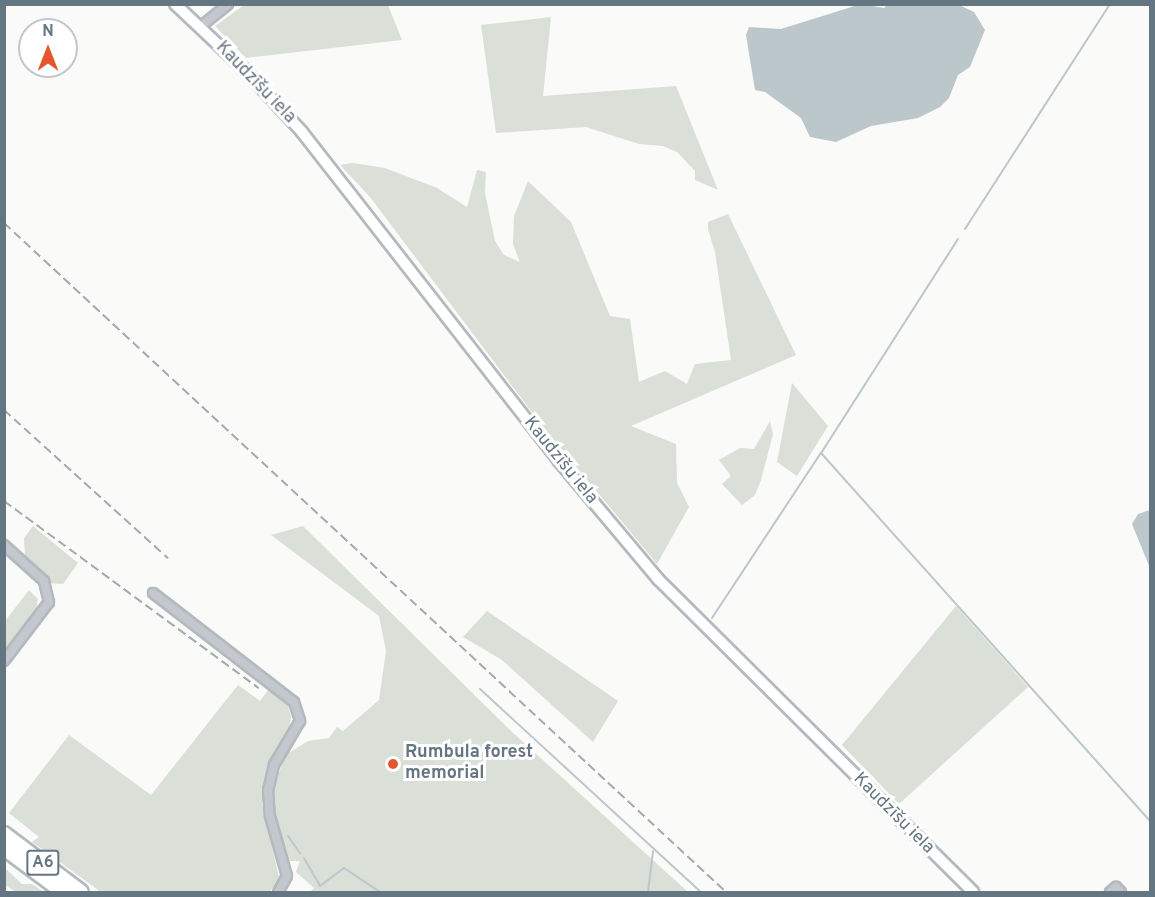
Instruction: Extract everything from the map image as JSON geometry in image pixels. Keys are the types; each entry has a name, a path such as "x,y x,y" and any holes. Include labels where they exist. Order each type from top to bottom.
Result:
{"highway":[{"name":"A6","path":"4,834 81,892"},
{"name":"A6","path":"4,848 63,892"}],"street":[{"name":"Kaudzīšu iela","path":"175,4 302,132 559,461 658,579 973,892"},
{"path":"200,27 228,4"},
{"path":"4,545 44,580 49,602 4,661"},
{"path":"153,593 294,702 300,721 274,765 268,790 270,816 287,876 278,892"},
{"path":"1110,892 1116,887 1121,892"}],"shaded area":[{"path":"861,4 884,8 889,4 959,5 974,12 985,30 970,67 958,75 949,98 940,107 918,118 871,126 836,142 810,137 801,118 765,92 755,90 746,35 749,27 781,29"},
{"path":"244,5 388,5 402,40 246,58 215,26"},
{"path":"551,17 543,96 676,86 718,190 695,180 695,171 677,152 663,146 639,144 586,127 496,133 481,25"},
{"path":"353,163 385,168 437,188 467,207 477,170 486,172 485,193 495,241 504,255 520,262 513,244 514,216 528,181 571,222 610,316 630,319 639,382 665,371 687,384 695,364 731,360 715,252 708,229 708,222 728,214 796,355 631,426 676,444 677,483 689,507 657,564 540,423 370,197 340,165"},
{"path":"792,383 828,426 797,476 777,462"},
{"path":"770,421 773,434 761,480 755,495 742,505 722,484 731,476 719,460 740,448 754,449"},
{"path":"1150,510 1150,568 1132,524 1138,514"},
{"path":"33,526 78,563 63,584 47,583 25,557 24,538"},
{"path":"303,526 511,731 688,892 310,892 314,888 296,872 300,861 288,861 273,804 274,783 287,754 308,741 329,738 337,727 343,731 379,700 386,651 379,616 271,535"},
{"path":"29,590 38,599 36,610 27,628 5,654 5,621"},
{"path":"956,606 1028,687 899,804 842,745"},
{"path":"487,611 618,701 593,742 502,660 463,637"},
{"path":"238,685 260,701 268,690 287,703 291,717 288,733 267,780 262,803 279,877 270,892 101,892 32,842 39,837 9,813 69,735 151,795"},
{"path":"4,867 22,884 32,884 44,892 16,892 5,885"}],"waterway":[{"path":"965,229 1110,4"},
{"path":"958,239 821,453 1150,821"},
{"path":"712,618 821,453"},
{"path":"480,689 701,892"},
{"path":"288,836 300,853"},
{"path":"648,892 653,851"},
{"path":"304,858 320,886 344,868 380,892"}],"railway":[{"path":"4,223 726,892"},
{"path":"4,410 168,558"},
{"path":"4,501 259,688"}],"place":[{"name":"Rumbula forest memorial","path":"393,764"}]}
